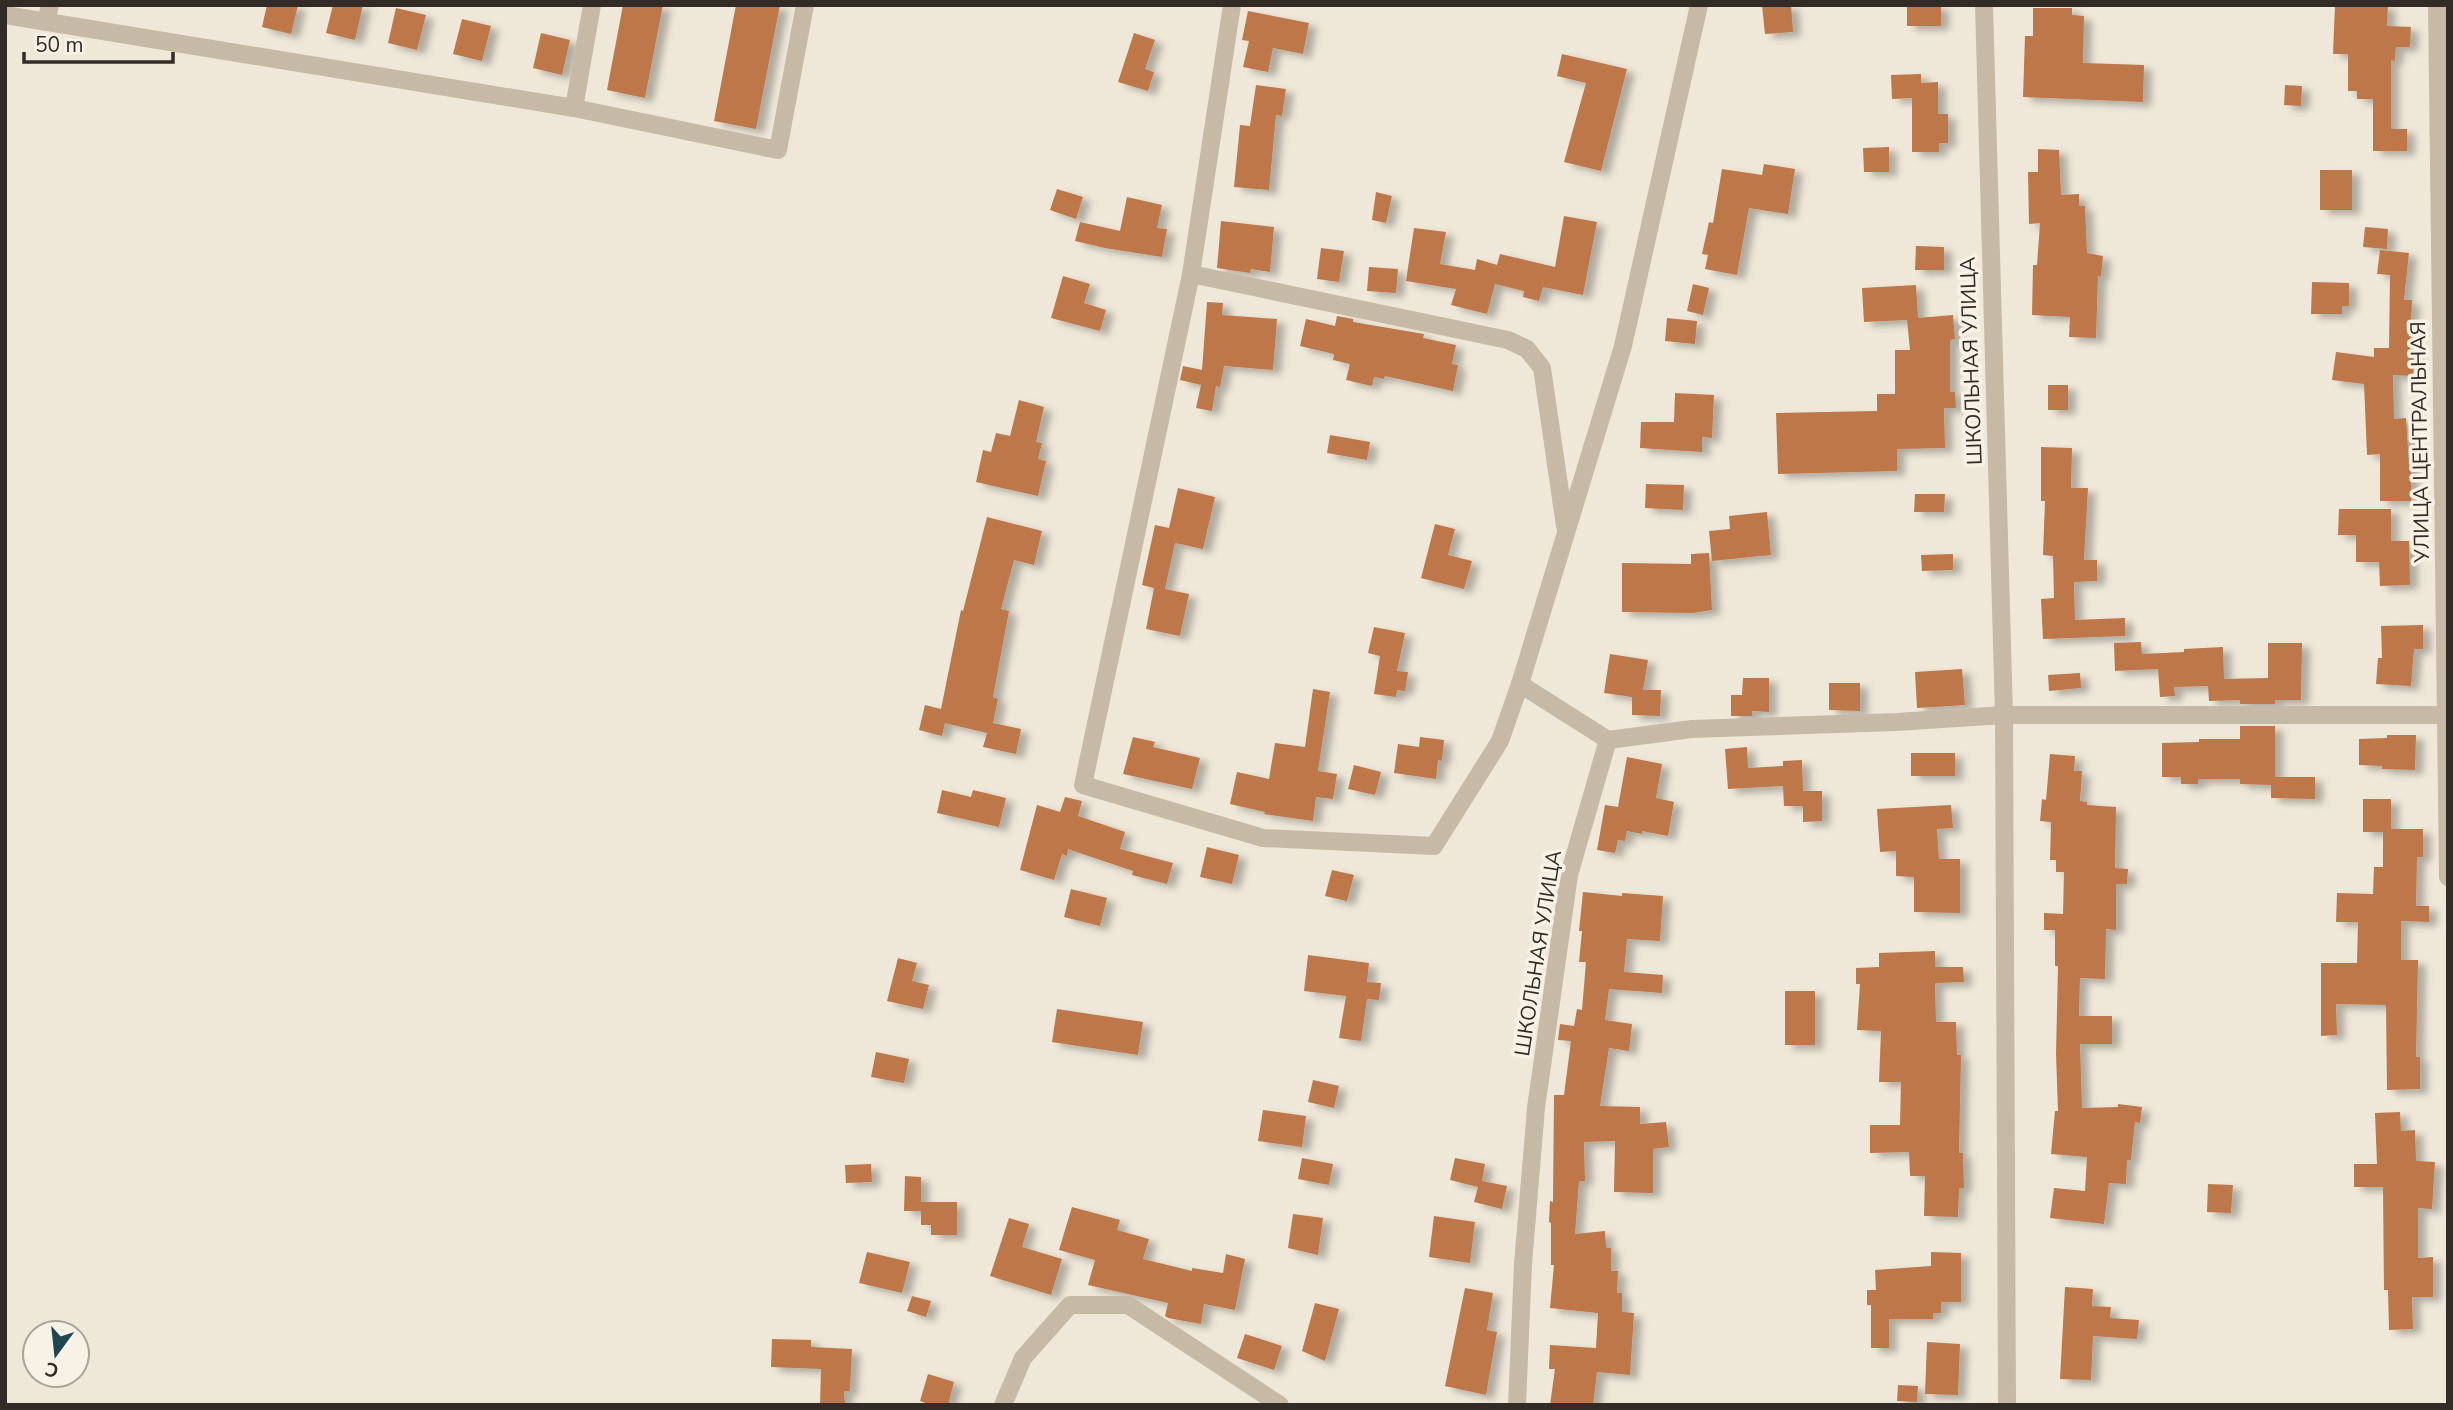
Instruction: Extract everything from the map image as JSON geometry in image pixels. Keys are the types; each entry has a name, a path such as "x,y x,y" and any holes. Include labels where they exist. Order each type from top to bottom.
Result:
{"street":[{"path":"574,108 592,5"},
{"path":"5,15 48,14 574,108 778,150 805,5"},
{"path":"1232,5 1191,274 1083,785 1263,838 1434,846 1500,741 1520,684 1623,346 1699,5"},
{"name":"ШКОЛЬНАЯ УЛИЦА","path":"1983,5 2004,715 2007,1405"},
{"name":"УЛИЦА ЦЕНТРАЛЬНАЯ","path":"2437,5 2448,877"},
{"path":"1191,274 1508,340 1527,349 1542,368 1566,533"},
{"path":"1520,684 1608,740 1692,729 1897,722 2004,715 2447,715"},
{"name":"ШКОЛЬНАЯ УЛИЦА","path":"1517,1405 1523,1264 1536,1108 1569,874 1608,740"},
{"path":"1003,1405 1023,1358 1070,1304 1128,1305 1280,1405"}],"building":[{"path":"267,5 298,5 291,34 262,27"},
{"path":"333,5 363,5 355,40 326,33"},
{"path":"623,5 663,5 645,98 607,90"},
{"path":"736,5 780,5 756,129 714,121"},
{"path":"1762,5 1791,5 1793,32 1765,34"},
{"path":"1907,5 1941,5 1941,26 1907,26"},
{"path":"2335,5 2388,5 2387,26 2411,27 2410,47 2396,47 2395,61 2391,60 2391,129 2407,129 2407,151 2373,151 2373,99 2357,99 2357,91 2348,91 2348,54 2333,54"},
{"path":"396,8 426,15 417,50 388,43"},
{"path":"2033,8 2072,8 2072,15 2084,16 2083,63 2144,65 2143,102 2023,97 2025,36 2033,36"},
{"path":"1248,11 1309,23 1303,54 1273,48 1268,72 1243,67 1249,41 1242,40"},
{"path":"462,19 491,26 482,61 453,54"},
{"path":"541,33 570,40 562,75 533,68"},
{"path":"1134,33 1155,40 1145,69 1154,72 1148,91 1118,82"},
{"path":"1562,54 1627,69 1601,171 1564,162 1586,83 1557,76"},
{"path":"1921,74 1921,83 1938,82 1938,114 1948,114 1948,143 1939,143 1939,152 1912,152 1912,98 1892,99 1891,75"},
{"path":"1256,85 1286,89 1282,116 1276,115 1269,190 1234,187 1240,125 1250,126"},
{"path":"2285,85 2302,86 2301,106 2284,105"},
{"path":"1889,147 1889,172 1864,172 1863,148"},
{"path":"2038,149 2059,150 2061,195 2079,194 2079,206 2085,206 2087,253 2103,256 2101,277 2098,276 2096,338 2069,337 2070,317 2032,315 2033,265 2037,265 2040,223 2029,224 2028,172 2038,172"},
{"path":"1764,164 1795,169 1788,214 1749,208 1737,275 1705,269 1708,255 1702,254 1709,222 1713,223 1722,169 1762,175"},
{"path":"2320,170 2352,170 2352,210 2320,210"},
{"path":"1057,189 1083,197 1076,219 1050,210"},
{"path":"1376,192 1392,196 1386,223 1372,220"},
{"path":"1127,197 1162,205 1157,228 1167,229 1162,257 1075,241 1080,222 1120,231"},
{"path":"1564,216 1597,222 1583,295 1543,287 1539,301 1523,297 1524,291 1495,284 1487,314 1451,305 1456,289 1406,281 1414,228 1446,232 1440,264 1475,270 1477,259 1497,265 1500,254 1555,267"},
{"path":"1221,221 1274,227 1270,272 1251,269 1250,273 1217,268"},
{"path":"2365,227 2388,229 2387,249 2363,247"},
{"path":"1916,246 1944,247 1944,270 1915,270"},
{"path":"1321,248 1344,251 1339,282 1317,279"},
{"path":"2380,250 2409,253 2404,300 2412,300 2410,350 2414,350 2413,376 2393,375 2394,419 2406,418 2411,464 2411,501 2380,501 2380,454 2367,455 2364,384 2332,380 2336,352 2374,357 2374,348 2389,348 2390,275 2377,274"},
{"path":"1369,267 1398,269 1396,293 1367,291"},
{"path":"1063,276 1090,284 1084,303 1106,310 1100,331 1051,318"},
{"path":"2312,282 2349,283 2349,306 2342,306 2342,314 2311,314"},
{"path":"1693,284 1709,288 1703,315 1687,311"},
{"path":"1916,285 1918,318 1953,315 1955,339 1950,340 1950,392 1955,392 1956,408 1944,408 1945,448 1897,449 1897,471 1778,474 1776,413 1877,411 1877,394 1895,394 1895,350 1910,350 1907,320 1864,322 1862,288"},
{"path":"1207,302 1223,303 1222,315 1277,319 1273,370 1224,366 1220,387 1216,386 1212,411 1196,408 1201,385 1180,380 1183,366 1202,370"},
{"path":"1337,316 1353,319 1353,322 1424,334 1423,338 1456,345 1452,364 1458,365 1453,391 1385,376 1384,379 1374,377 1372,386 1346,380 1350,364 1333,360 1334,354 1300,346 1306,319 1335,326"},
{"path":"1667,318 1697,321 1695,344 1665,341"},
{"path":"2048,385 2068,385 2068,410 2048,410"},
{"path":"1675,393 1714,395 1712,438 1702,437 1702,452 1640,448 1641,422 1674,422"},
{"path":"1019,400 1044,407 1036,442 1042,443 1038,459 1046,461 1038,496 976,482 983,450 991,452 996,433 1010,436"},
{"path":"1330,435 1370,442 1367,460 1327,453"},
{"path":"2041,447 2072,448 2071,488 2088,488 2084,560 2097,560 2097,581 2074,582 2075,620 2125,618 2125,636 2043,639 2041,599 2054,598 2053,556 2043,555 2045,501 2041,501"},
{"path":"1646,484 1684,485 1683,510 1645,508"},
{"path":"1178,488 1215,497 1203,549 1175,543 1165,589 1189,594 1180,636 1146,629 1154,588 1142,585 1155,525 1169,528"},
{"path":"1915,494 1945,494 1944,512 1914,512"},
{"path":"2339,509 2391,509 2391,541 2409,541 2410,585 2380,586 2379,562 2356,562 2356,535 2338,535"},
{"path":"1767,512 1771,555 1712,561 1709,531 1730,529 1729,516"},
{"path":"987,517 1042,531 1034,565 1014,560 1001,609 1009,611 993,697 998,699 993,723 1021,729 1016,754 983,747 987,733 945,723 942,736 919,730 925,705 941,709 961,610 963,611"},
{"path":"1435,524 1455,529 1448,555 1472,561 1464,589 1421,578"},
{"path":"1709,553 1712,610 1693,613 1622,612 1622,563 1691,564 1691,554"},
{"path":"1953,554 1953,570 1922,571 1921,555"},
{"path":"2423,625 2423,649 2414,649 2411,686 2376,684 2378,658 2382,658 2381,626"},
{"path":"1374,627 1405,633 1397,671 1408,672 1405,691 1397,690 1396,697 1374,694 1380,656 1368,653"},
{"path":"2141,642 2142,654 2223,647 2224,679 2268,678 2268,643 2302,643 2301,700 2275,700 2275,704 2240,704 2240,700 2209,701 2208,686 2174,687 2175,696 2160,697 2158,669 2115,671 2114,643"},
{"path":"1610,654 1648,660 1643,690 1661,690 1660,716 1632,715 1632,697 1604,693"},
{"path":"1962,669 1965,705 1917,708 1915,672"},
{"path":"2080,673 2081,688 2049,691 2048,675"},
{"path":"1743,678 1769,678 1769,712 1752,711 1752,716 1731,716 1731,695 1742,695"},
{"path":"1829,683 1860,683 1860,711 1829,710"},
{"path":"1313,689 1330,692 1318,771 1337,774 1333,799 1316,797 1313,821 1264,814 1265,812 1230,804 1237,772 1269,779 1275,743 1305,747"},
{"path":"2240,726 2275,726 2275,777 2315,777 2315,799 2271,798 2271,785 2240,784 2240,779 2198,779 2198,784 2181,784 2181,777 2162,777 2162,743 2240,739"},
{"path":"2387,735 2416,735 2415,770 2359,765 2359,739 2387,738"},
{"path":"1133,737 1155,742 1153,747 1200,758 1192,789 1123,774"},
{"path":"1420,737 1444,740 1442,761 1438,760 1436,779 1394,773 1398,744 1419,747"},
{"path":"1747,747 1748,768 1783,766 1783,761 1802,760 1803,791 1822,791 1822,821 1803,822 1803,806 1784,806 1783,786 1728,789 1725,749"},
{"path":"1911,753 1955,753 1955,776 1911,776"},
{"path":"2050,754 2075,756 2074,771 2082,771 2080,801 2087,802 2087,805 2116,807 2115,868 2128,869 2127,884 2116,884 2116,930 2106,929 2105,979 2080,978 2079,1016 2112,1016 2112,1044 2080,1044 2082,1108 2118,1107 2118,1104 2142,1107 2140,1123 2135,1122 2131,1160 2127,1160 2126,1184 2109,1183 2104,1224 2050,1218 2054,1188 2085,1191 2087,1157 2051,1154 2055,1111 2058,1111 2058,966 2055,966 2055,930 2044,930 2044,913 2063,914 2064,872 2056,872 2056,860 2050,860 2051,822 2040,821 2042,799 2046,800"},
{"path":"1627,757 1662,764 1656,798 1674,802 1668,836 1627,831 1625,841 1618,840 1615,853 1597,850 1605,805 1618,807"},
{"path":"1354,765 1381,772 1375,795 1348,789"},
{"path":"942,790 971,797 973,790 1006,798 999,827 937,813"},
{"path":"1065,797 1082,801 1078,816 1125,832 1120,849 1173,863 1167,884 1132,875 1133,871 1068,849 1067,856 1062,854 1054,880 1020,870 1037,805 1060,812"},
{"path":"2363,799 2391,799 2391,829 2423,829 2423,857 2417,857 2416,906 2429,906 2429,922 2401,921 2401,960 2418,960 2416,1057 2420,1057 2420,1089 2387,1090 2386,1005 2336,1004 2337,1035 2321,1036 2321,963 2357,963 2358,922 2336,922 2337,893 2373,894 2374,867 2383,867 2383,832 2363,832"},
{"path":"1951,805 1953,828 1937,829 1939,859 1960,859 1960,913 1914,912 1914,877 1896,876 1896,851 1880,852 1877,809"},
{"path":"1207,847 1239,855 1232,884 1200,877"},
{"path":"1332,870 1354,875 1347,901 1325,896"},
{"path":"1071,889 1107,898 1100,926 1064,917"},
{"path":"1583,892 1663,896 1660,941 1627,939 1624,972 1663,975 1662,993 1609,989 1605,1020 1632,1024 1629,1051 1609,1048 1600,1106 1640,1107 1640,1124 1666,1122 1669,1147 1653,1149 1653,1193 1614,1192 1615,1141 1584,1142 1585,1181 1579,1181 1575,1234 1605,1231 1606,1248 1611,1248 1611,1271 1618,1271 1617,1293 1622,1293 1622,1312 1634,1313 1630,1375 1597,1372 1593,1405 1550,1405 1555,1369 1549,1369 1550,1345 1596,1348 1598,1313 1550,1308 1554,1265 1551,1265 1549,1222 1550,1201 1553,1202 1554,1095 1564,1095 1571,1041 1558,1040 1560,1024 1574,1026 1577,1009 1582,1010 1586,962 1579,962 1582,931 1579,931"},
{"path":"1935,951 1935,967 1963,967 1964,982 1935,983 1936,1022 1956,1022 1957,1055 1961,1055 1959,1153 1963,1153 1964,1188 1959,1188 1958,1217 1924,1216 1925,1176 1910,1176 1909,1152 1870,1153 1870,1125 1900,1125 1901,1082 1879,1082 1881,1031 1857,1030 1860,984 1856,984 1856,968 1879,967 1879,953"},
{"path":"1308,955 1369,963 1367,982 1381,983 1379,1000 1367,999 1361,1041 1339,1038 1346,996 1304,991"},
{"path":"898,958 917,963 912,981 929,985 923,1009 887,1001"},
{"path":"1785,991 1815,991 1815,1045 1785,1045"},
{"path":"1057,1009 1143,1022 1138,1055 1052,1042"},
{"path":"876,1052 909,1059 904,1083 871,1077"},
{"path":"1313,1080 1339,1086 1334,1108 1308,1102"},
{"path":"1263,1110 1306,1116 1302,1147 1258,1141"},
{"path":"2400,1112 2401,1131 2415,1130 2416,1161 2435,1162 2432,1209 2418,1208 2418,1258 2433,1257 2433,1297 2412,1297 2413,1329 2389,1330 2388,1290 2384,1290 2383,1187 2354,1187 2354,1164 2377,1164 2375,1113"},
{"path":"1302,1158 1333,1164 1329,1185 1298,1179"},
{"path":"1455,1158 1485,1164 1482,1181 1507,1186 1502,1209 1474,1202 1478,1187 1450,1180"},
{"path":"871,1164 872,1182 846,1183 845,1165"},
{"path":"905,1176 921,1177 921,1202 957,1202 957,1235 931,1235 931,1225 921,1225 921,1211 904,1211"},
{"path":"2208,1184 2233,1185 2231,1213 2207,1212"},
{"path":"1072,1207 1120,1220 1117,1230 1149,1239 1143,1259 1192,1271 1192,1268 1223,1273 1226,1254 1245,1259 1235,1310 1204,1304 1201,1324 1168,1318 1165,1316 1168,1303 1088,1285 1095,1260 1059,1250"},
{"path":"1293,1214 1323,1218 1318,1255 1288,1248"},
{"path":"1434,1216 1475,1222 1470,1263 1429,1257"},
{"path":"1009,1218 1029,1224 1022,1247 1062,1259 1051,1295 990,1276"},
{"path":"867,1252 910,1262 902,1293 859,1283"},
{"path":"1931,1252 1961,1253 1961,1302 1941,1302 1941,1313 1933,1313 1933,1319 1889,1319 1889,1348 1871,1348 1871,1305 1867,1305 1867,1290 1876,1290 1875,1270 1931,1266"},
{"path":"2065,1287 2093,1289 2092,1306 2111,1307 2110,1318 2139,1320 2137,1339 2093,1336 2091,1380 2060,1379"},
{"path":"1465,1288 1493,1293 1487,1330 1497,1332 1486,1395 1445,1386"},
{"path":"912,1296 931,1301 926,1317 907,1311"},
{"path":"1315,1303 1339,1309 1325,1361 1302,1351"},
{"path":"1245,1334 1282,1346 1274,1370 1237,1358"},
{"path":"772,1339 811,1340 811,1347 852,1349 850,1391 844,1391 845,1405 820,1405 821,1369 771,1367"},
{"path":"1927,1342 1960,1344 1958,1395 1925,1394"},
{"path":"928,1374 954,1382 948,1405 931,1405 920,1401"},
{"path":"1898,1385 1918,1386 1917,1402 1897,1401"}]}
